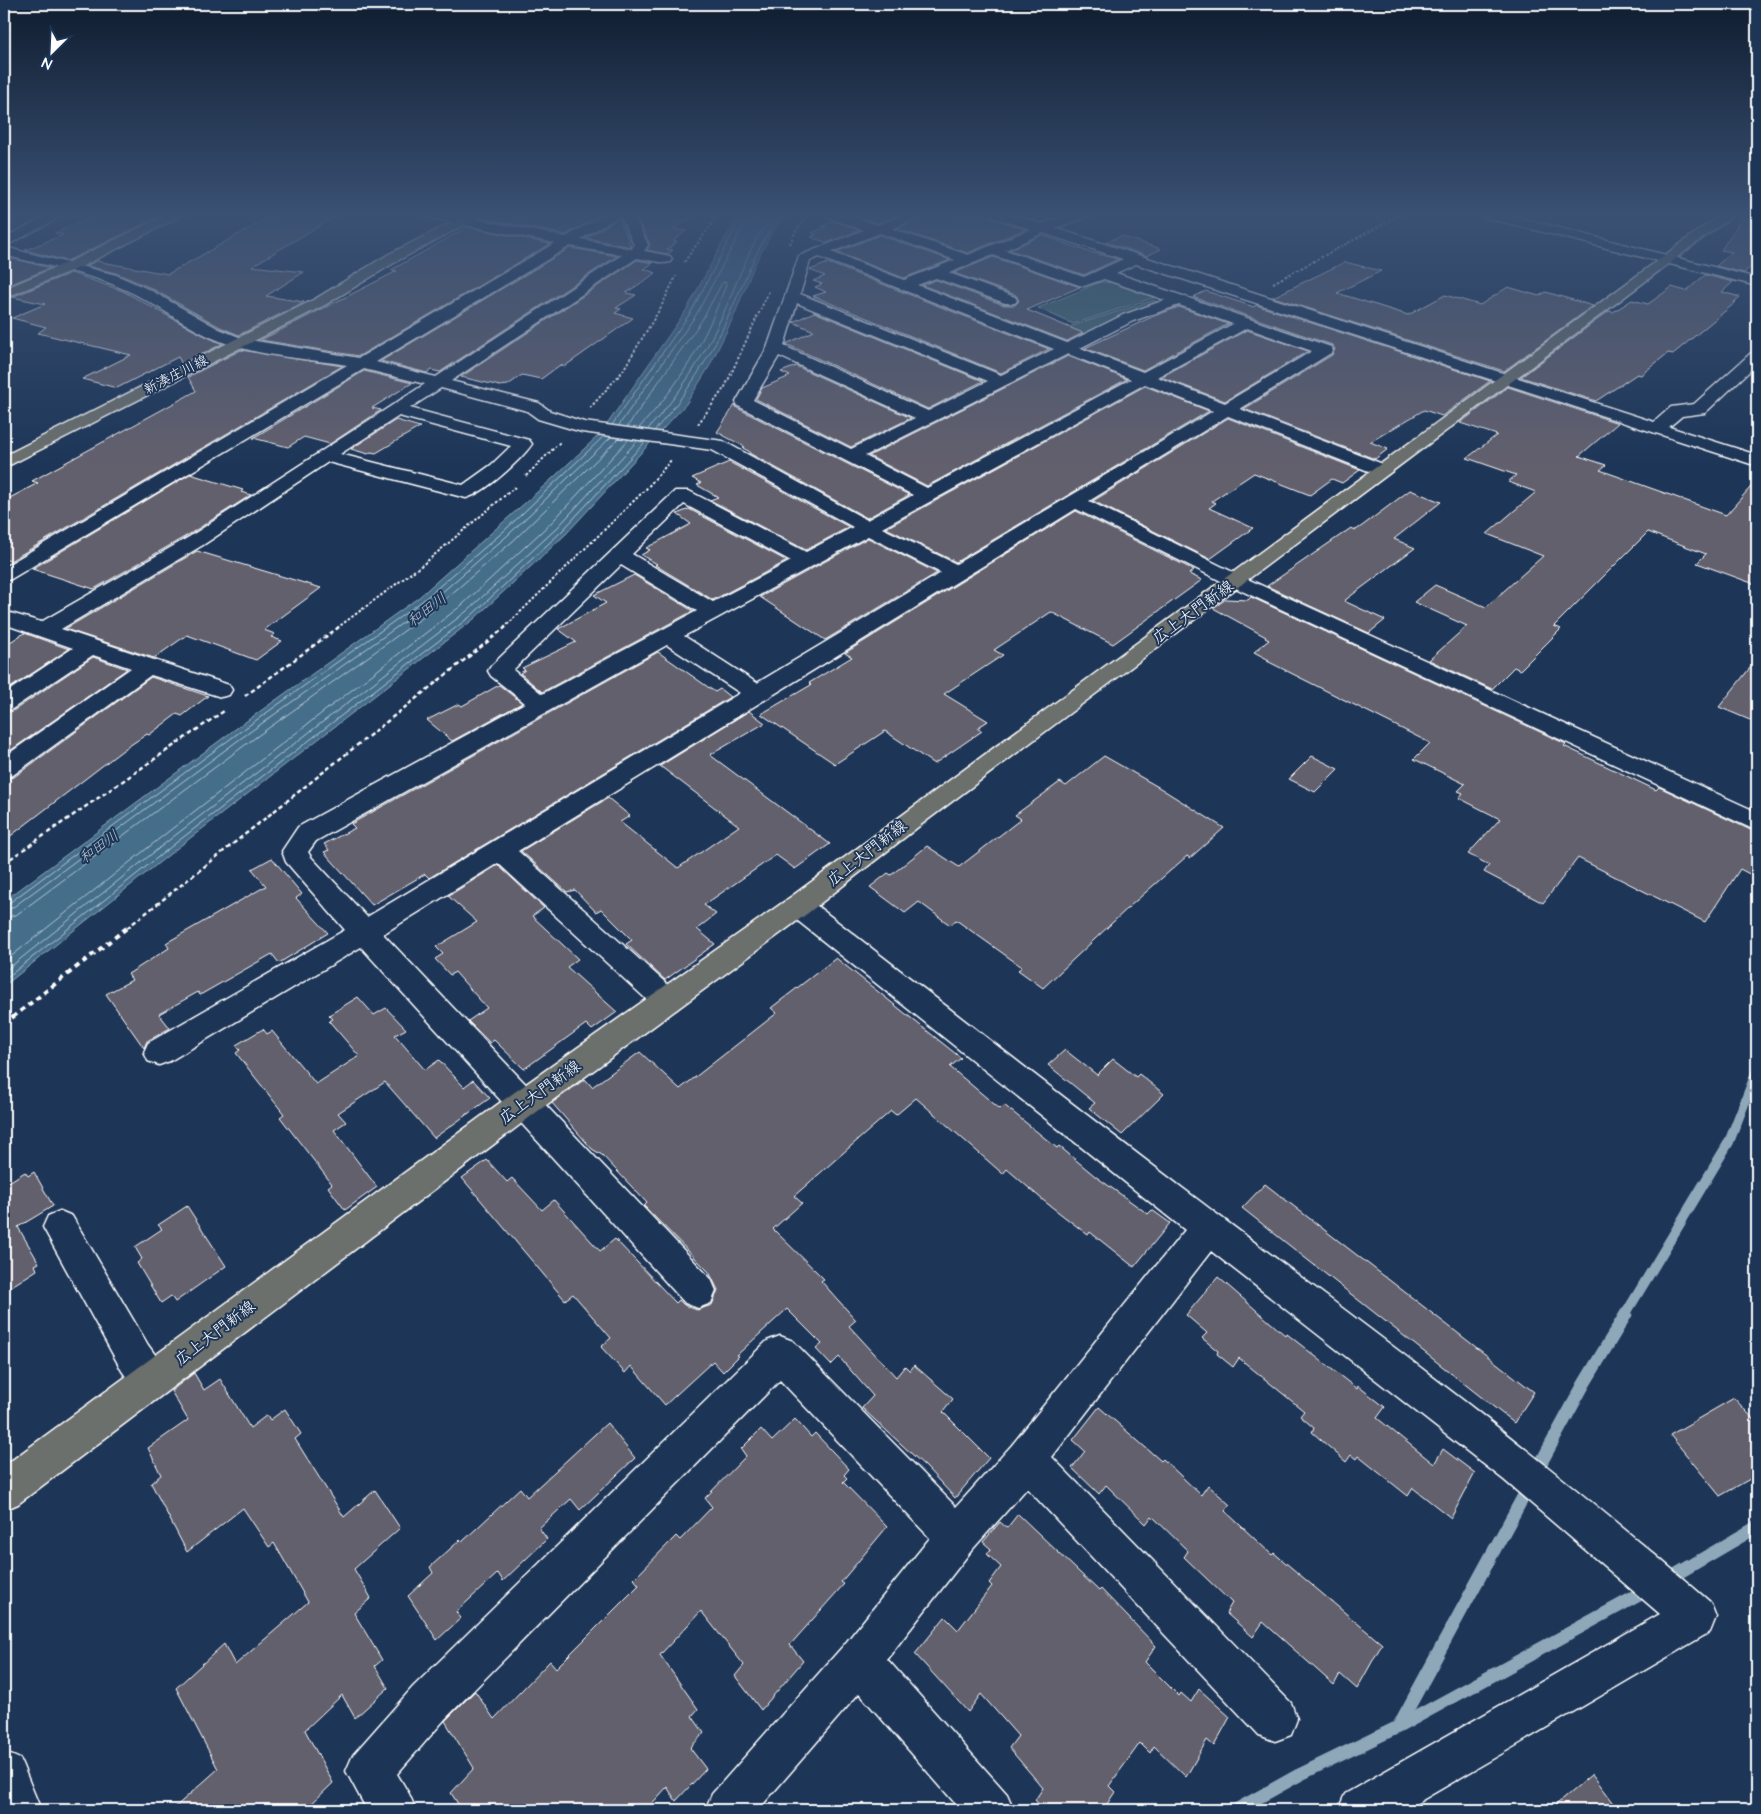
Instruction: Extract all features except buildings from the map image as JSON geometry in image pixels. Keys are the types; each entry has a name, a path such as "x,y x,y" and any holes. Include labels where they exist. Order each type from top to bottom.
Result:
{"main road":[{"name":"新湊庄川線","path":"4,463 326,299"},
{"name":"広上大門新線","path":"4,1490 523,1104 798,906 909,821 1236,581 1382,470 1615,299"}],"street":[{"path":"155,299 212,332 238,343 274,351 327,356 362,363 533,406 544,415 578,426 717,445 868,528 955,572"},
{"path":"4,575 472,299"},
{"path":"4,640 35,627 196,541 567,299"},
{"path":"791,299 775,348 744,402 929,496"},
{"path":"798,299 1002,382"},
{"path":"939,299 1382,470"},
{"path":"159,1052 364,932 955,572 1076,502 1224,410 1326,350 1174,299"},
{"path":"1256,299 1757,462"},
{"path":"852,456 927,416 1002,382 1128,318 1178,300"},
{"path":"698,1291 299,862 295,851 307,834 541,704 929,496 1246,322"},
{"path":"775,348 927,416"},
{"path":"1656,429 1677,411 1699,409 1757,356"},
{"path":"325,456 466,492 497,469 523,444 397,410"},
{"path":"541,704 499,671 682,495 807,561"},
{"path":"1076,502 1236,581 1757,822"},
{"path":"619,556 714,612"},
{"path":"4,617 148,666 224,699"},
{"path":"669,636 756,693"},
{"path":"4,704 91,646"},
{"path":"4,769 148,666"},
{"path":"499,849 667,1001"},
{"path":"798,906 1208,1228 1428,1395 1661,1586 1695,1617 1361,1810"},
{"path":"60,1227 135,1358 151,1380"},
{"path":"728,1810 859,1660 957,1537 1026,1459 1208,1228"},
{"path":"393,1810 369,1771 429,1703 780,1354 957,1537"},
{"path":"1026,1459 1275,1720"},
{"path":"859,1660 991,1810"},
{"path":"4,1775 18,1810"}],"path":[{"path":"524,478 578,426 622,372 665,299"},
{"path":"4,1024 265,820 501,631 646,489 685,442 725,387 766,299"},
{"path":"244,697 426,562 518,484"},
{"path":"4,863 224,699"}],"green space":[{"path":"1061,299 1151,299 1073,324 1038,308"},
{"path":"1154,300 1158,302 1122,315 1084,335 1066,328"}],"water":[{"name":"和田川","path":"693,299 741,299 709,367 686,404 566,534 474,619 180,846 4,986 4,901 234,730 418,598 601,433"}],"waterway":[{"path":"1625,1315 1729,1142 1757,1071"},
{"path":"1536,1472 1584,1384 1626,1314"},
{"path":"1398,1727 1528,1488"},
{"path":"1668,1579 1757,1527"},
{"path":"1398,1727 1648,1590"},
{"path":"1236,1810 1299,1775 1398,1727"}]}
